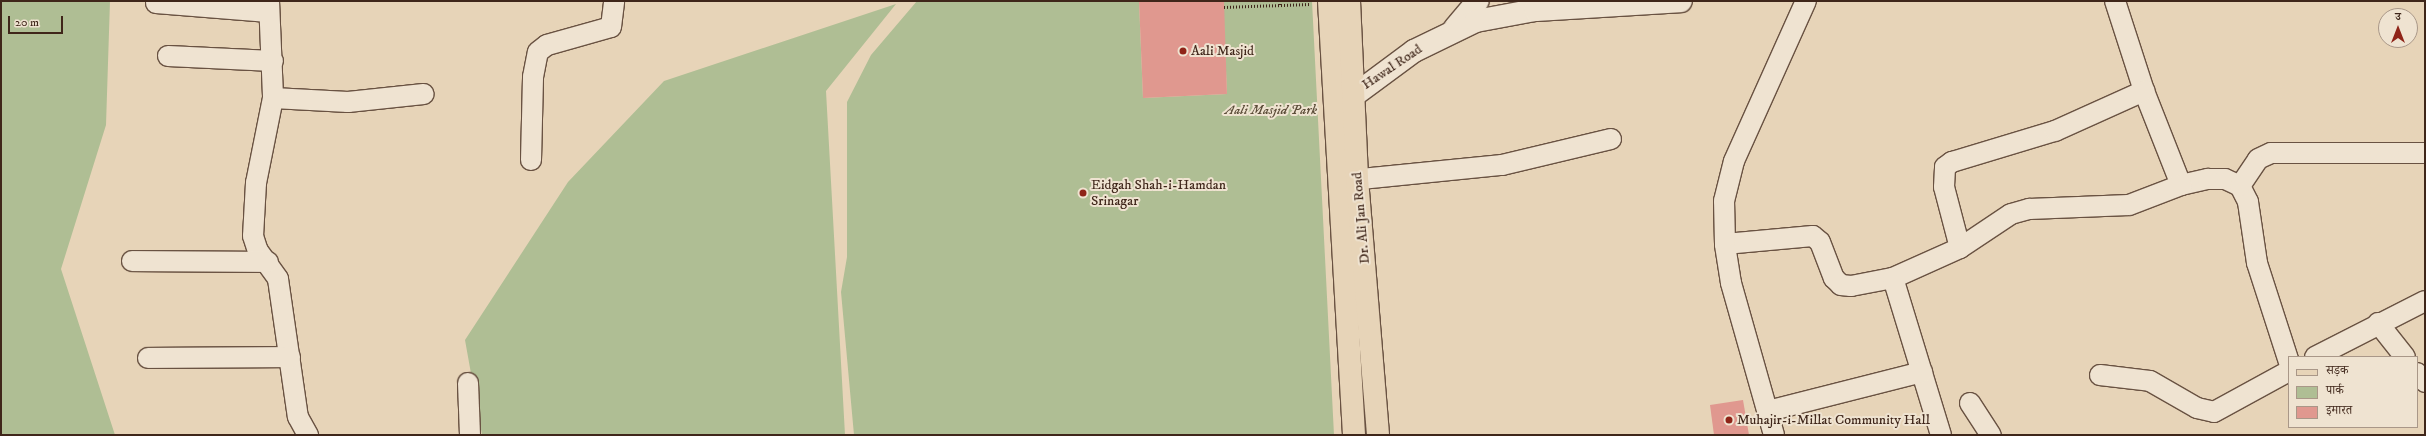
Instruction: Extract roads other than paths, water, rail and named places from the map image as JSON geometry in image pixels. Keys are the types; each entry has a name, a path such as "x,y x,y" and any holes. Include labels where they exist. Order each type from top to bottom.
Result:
{"main road":[{"name":"Hawal Road","path":"1455,28 1478,1"},
{"name":"Hawal Road","path":"1333,112 1353,93 1401,59 1455,28 1497,15 1535,10 1681,1"},
{"name":"Dr. Ali Jan Road","path":"1335,2 1353,93 1347,180 1354,435"},
{"name":"Dr. Ali Jan Road","path":"1335,2 1333,112 1347,180 1378,435"}],"street":[{"path":"531,160 533,77 538,52 547,45 611,27 614,1"},
{"path":"1774,435 1731,282 1725,244 1724,201 1734,161 1806,1"},
{"path":"2115,1 2144,91 2181,185"},
{"path":"156,3 269,7 273,61 273,98 252,211 258,251 268,262 283,300 298,416 308,435"},
{"path":"168,56 273,61"},
{"path":"1960,248 1944,187 1945,167 1952,162 2056,131 2144,91"},
{"path":"273,98 348,102 424,94"},
{"path":"1347,180 1502,165 1611,139"},
{"path":"2240,186 2258,159 2271,153 2425,153"},
{"path":"1725,244 1813,236 1820,242 1834,278 1841,285 1893,278 1960,248 2011,214 2028,209 2129,206 2181,185 2208,178 2225,179 2240,186 2248,202 2257,263 2288,359"},
{"path":"132,261 268,262"},
{"path":"1893,278 1941,435"},
{"path":"2317,356 2378,323 2425,301"},
{"path":"2378,323 2404,356"},
{"path":"148,358 290,357"},
{"path":"1768,411 1922,372"},
{"path":"2100,375 2150,381 2198,408 2214,412 2288,372"},
{"path":"2418,374 2425,382"},
{"path":"468,384 470,435"},
{"path":"1970,403 1991,435"}],"place":[{"name":"Aali Masjid","path":"1183,51"},
{"name":"Eidgah Shah-i-Hamdan Srinagar","path":"1083,193"},
{"name":"Muhajir-i-Millat Community Hall","path":"1729,420"}],"park label":[{"name":"Aali Masjid Park","path":"1271,110"}]}
